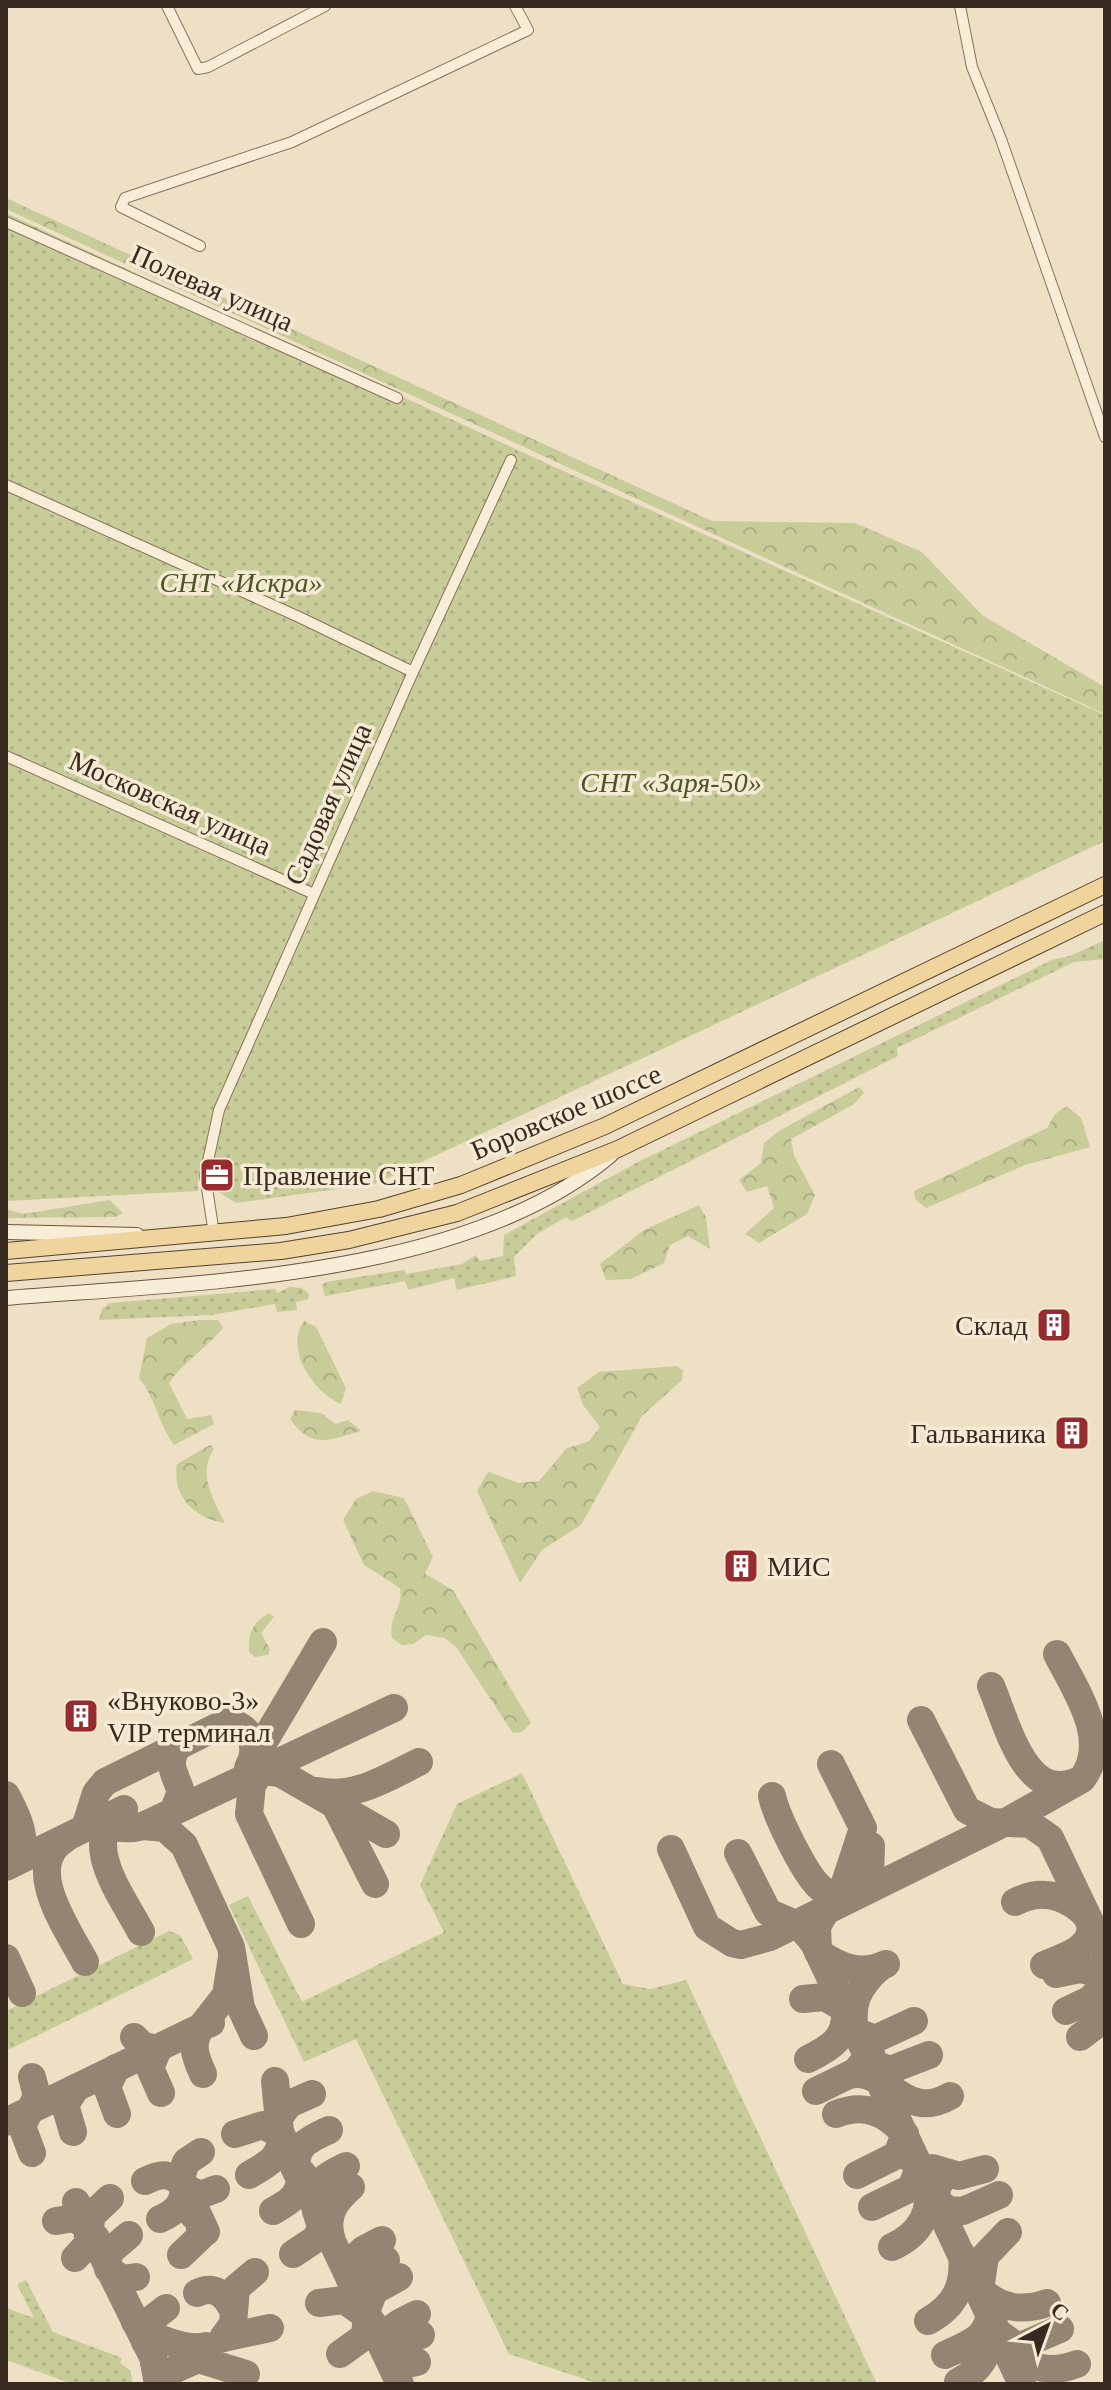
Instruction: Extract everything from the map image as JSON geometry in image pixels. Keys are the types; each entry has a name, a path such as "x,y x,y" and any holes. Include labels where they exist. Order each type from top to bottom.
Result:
{"main road":[{"name":"Боровское шоссе","path":"6,1251 214,1234 379,1209 485,1176 662,1100 1105,885"},
{"name":"Боровское шоссе","path":"6,1273 235,1256 349,1240 457,1213 618,1149 1105,913"},
{"path":"6,1298 309,1269 381,1255 486,1225 581,1178 618,1149"},
{"path":"6,1232 121,1233 163,1238"}],"street":[{"path":"167,6 198,69 208,67 325,6"},
{"path":"200,246 121,207 125,198 292,142 528,30 515,6"},
{"path":"960,6 972,67 1001,139 1105,437"},
{"name":"Полевая улица","path":"6,222 397,398"},
{"name":"Садовая улица","path":"214,1234 205,1175 219,1110 413,672 511,460"},
{"path":"6,485 413,672"},
{"name":"Московская улица","path":"6,756 314,894"}],"green space":[{"path":"6,198 712,521 855,523 922,552 982,615 1105,687 1105,714 6,209"},
{"path":"6,213 548,464 1105,715 1105,841 375,1184 236,1203 198,1179 198,1191 6,1201"},
{"path":"1105,940 1105,959 1074,962 897,1048 898,1056 572,1221 566,1217 537,1234 514,1257 516,1276 457,1290 454,1278 408,1290 405,1281 325,1296 322,1285 326,1282 404,1270 406,1274 462,1264 476,1255 480,1261 503,1256 504,1235 636,1163 1052,960 1070,956"},
{"path":"859,1087 864,1093 854,1104 791,1139 794,1156 815,1195 807,1214 759,1243 745,1234 774,1208 767,1186 747,1192 739,1180 761,1163 764,1143 779,1131"},
{"path":"1067,1106 1081,1118 1090,1147 1025,1165 926,1208 915,1199 914,1191 1047,1128 1055,1114"},
{"path":"110,1200 123,1213 115,1217 6,1218 6,1209 23,1214"},
{"path":"699,1205 706,1217 710,1249 688,1236 670,1245 664,1263 631,1279 606,1280 600,1264 644,1230"},
{"path":"289,1287 302,1288 309,1294 308,1299 296,1302 297,1310 277,1312 275,1304 212,1315 99,1320 102,1309 110,1303 276,1289 277,1293"},
{"path":"218,1320 223,1328 169,1383 187,1419 211,1415 214,1424 174,1445 139,1378 147,1338 171,1324"},
{"path":"304,1321 316,1327 346,1388 341,1404 321,1390 304,1368 297,1344"},
{"path":"677,1366 683,1371 682,1380 642,1416 581,1525 542,1550 520,1583 477,1491 488,1472 519,1483 539,1481 567,1448 588,1442 600,1427 583,1405 577,1388 599,1372"},
{"path":"295,1410 321,1413 335,1424 348,1420 361,1431 332,1439 314,1439 306,1436 290,1419"},
{"path":"210,1445 214,1449 209,1458 207,1477 225,1523 195,1511 182,1496 176,1476 177,1464"},
{"path":"373,1491 404,1498 433,1557 425,1574 453,1590 531,1723 522,1732 513,1733 456,1647 445,1638 426,1635 413,1644 402,1645 392,1638 400,1588 364,1565 343,1520 356,1499"},
{"path":"269,1613 274,1617 261,1633 270,1649 268,1655 255,1657 249,1652 250,1634"},
{"path":"522,1773 623,1984 650,1989 686,1980 877,2384 599,2384 509,2354 356,2039 304,2062 229,1905 248,1896 302,2002 444,1932 420,1885 457,1804"},
{"path":"169,1931 180,1935 193,1959 6,2051 6,2011"},
{"path":"26,2280 53,2332 122,2358 120,2363 130,2370 133,2384 73,2384 6,2360 6,2308 34,2318 17,2284"}],"taxiway":[{"path":"250,1765 323,1642"},
{"path":"886,1964 877,1968 850,1968 818,1952 817,1926 826,1911 1006,1822 1082,1779 1090,1764 1092,1733 1081,1700 1057,1654"},
{"path":"991,1686 1011,1737 1030,1769 1042,1780 1057,1785 1075,1782"},
{"path":"85,1828 143,1826 394,1708"},
{"path":"921,1720 967,1810 991,1822 1030,1824 1050,1838 1105,1953"},
{"path":"85,1828 96,1793 105,1782 227,1722 242,1728 251,1739 253,1753 248,1768"},
{"path":"173,1812 181,1792 172,1763 179,1745"},
{"path":"317,1791 357,1790 419,1762"},
{"path":"671,1849 707,1927 732,1943 741,1945 770,1937 832,1906 843,1889 863,1828 831,1764"},
{"path":"301,1924 249,1814 252,1785 261,1771 280,1773 386,1834"},
{"path":"6,1795 19,1823 22,1842 15,1859 6,1866"},
{"path":"772,1796 800,1860 815,1883 826,1892 839,1895 858,1893 870,1875 871,1846"},
{"path":"335,1805 375,1884"},
{"path":"6,1867 124,1809 110,1821 104,1836 104,1852 115,1886 141,1932"},
{"path":"143,1826 165,1828 184,1845 231,1947 241,2008 254,2036"},
{"path":"65,1839 53,1851 47,1865 48,1882 60,1917 85,1962"},
{"path":"738,1853 768,1912 800,1926 814,1943 1022,2384"},
{"path":"1015,1902 1034,1895 1055,1896 1073,1904 1087,1918 1090,1935 1084,1944 1044,1965"},
{"path":"6,2122 201,2027 226,1995 232,1957"},
{"path":"6,1958 22,1993"},
{"path":"880,1967 858,1995 854,2012 855,2031 875,2039 914,2021"},
{"path":"1056,1974 1080,1969 1105,1975"},
{"path":"1066,2011 1091,1999 1105,1983"},
{"path":"803,1999 825,1997 845,2009 843,2027 836,2040 808,2059"},
{"path":"1080,2037 1105,2018"},
{"path":"203,2074 195,2045 201,2027 211,2023"},
{"path":"134,2037 143,2046 158,2049 150,2068 161,2093"},
{"path":"871,2053 871,2063 890,2070 929,2055"},
{"path":"816,2091 855,2072 861,2065"},
{"path":"116,2068 107,2087 117,2114"},
{"path":"849,2075 862,2074 874,2078 920,2103 950,2096"},
{"path":"32,2077 37,2096 22,2126 32,2153"},
{"path":"275,2081 280,2132 400,2384"},
{"path":"73,2132 65,2105 76,2088"},
{"path":"278,2119 289,2104 312,2094"},
{"path":"836,2114 856,2109 874,2112 890,2120 905,2134 897,2155 857,2175"},
{"path":"235,2134 263,2125 281,2135 276,2155 249,2175"},
{"path":"303,2174 297,2168 301,2148 329,2130"},
{"path":"201,2152 186,2162 181,2178 206,2232"},
{"path":"872,2207 911,2188 920,2166 912,2160"},
{"path":"320,2210 314,2204 319,2184 346,2166"},
{"path":"273,2211 297,2191 300,2180 294,2167"},
{"path":"932,2168 959,2176 985,2169"},
{"path":"949,2173 939,2184 936,2200 948,2210 963,2211 999,2195"},
{"path":"145,2181 166,2175 184,2187 178,2207 160,2219"},
{"path":"892,2247 910,2236 922,2221 928,2203 927,2182"},
{"path":"184,2187 200,2195 216,2189"},
{"path":"331,2237 330,2215 351,2187"},
{"path":"96,2238 90,2233 91,2216 110,2198"},
{"path":"76,2202 153,2357 158,2384"},
{"path":"293,2254 317,2238 321,2226 316,2211"},
{"path":"181,2255 200,2237 200,2221 194,2216"},
{"path":"56,2221 74,2218 88,2227 88,2244 75,2258"},
{"path":"1008,2232 985,2256 980,2290 1012,2307 1047,2303"},
{"path":"129,2235 108,2253 108,2269 122,2279 136,2277"},
{"path":"356,2285 350,2280 350,2262 363,2250 382,2240"},
{"path":"928,2321 945,2309 956,2294 962,2276 962,2255"},
{"path":"386,2260 373,2273 366,2287 364,2302 368,2315 375,2326 387,2334 403,2337 421,2335"},
{"path":"223,2338 233,2324 236,2288 255,2272"},
{"path":"367,2309 374,2291 399,2277"},
{"path":"197,2293 208,2290 218,2292 232,2308"},
{"path":"319,2303 344,2300 367,2316 365,2336 340,2354"},
{"path":"145,2342 144,2325 166,2308"},
{"path":"945,2355 980,2335 990,2313 991,2335 986,2354 976,2369 958,2382"},
{"path":"417,2314 392,2329 384,2346 385,2352 395,2361 417,2362"},
{"path":"135,2322 148,2333 168,2342 206,2346"},
{"path":"223,2338 270,2328"},
{"path":"1000,2334 1018,2347 1060,2329"},
{"path":"1005,2348 1039,2367 1057,2369 1077,2364"},
{"path":"158,2384 169,2372 198,2359 246,2374"}],"place":[{"name":"Правление СНТ","path":"217,1175"},
{"name":"Склад","path":"1054,1325"},
{"name":"Гальваника","path":"1072,1433"},
{"name":"МИС","path":"741,1566"},
{"name":"«Внуково-3» VIP терминал","path":"81,1716"}],"park label":[{"name":"СНТ «Искра»","path":"241,582"},
{"name":"СНТ «Заря-50»","path":"671,782"}]}
